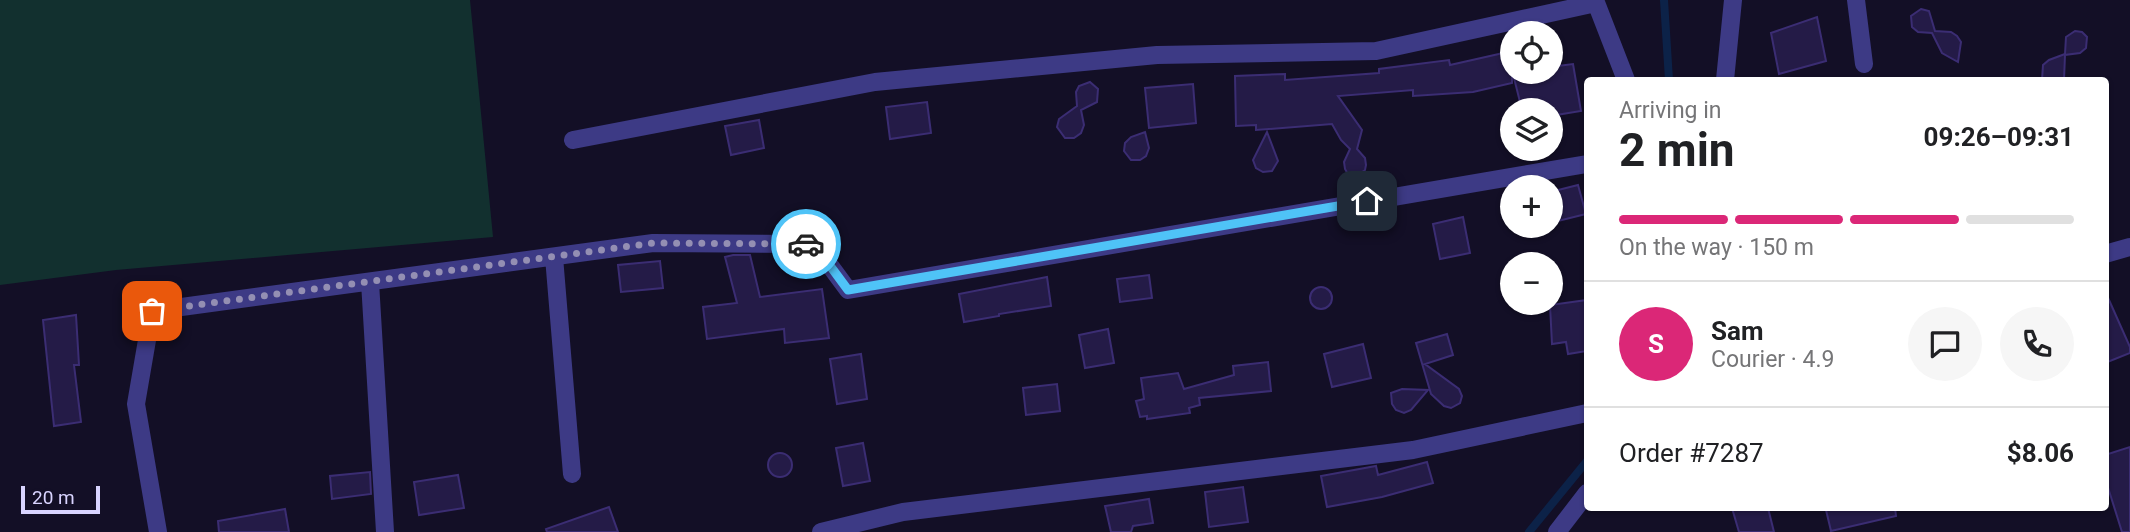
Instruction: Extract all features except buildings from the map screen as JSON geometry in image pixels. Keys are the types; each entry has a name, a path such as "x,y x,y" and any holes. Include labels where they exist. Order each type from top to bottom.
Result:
{"street":[{"path":"1725,77 1733,0"},
{"path":"1856,0 1864,64"},
{"path":"573,141 875,82 1157,55 1376,51 1596,2 1625,77"},
{"path":"158,532 136,404 152,311 653,243 814,244 848,290 1584,165"},
{"path":"2109,253 2130,247"},
{"path":"554,257 572,474"},
{"path":"370,282 385,532"},
{"path":"821,532 903,512 1413,450 1584,414"},
{"path":"1558,532 1584,497"}],"green space":[{"path":"0,0 470,0 493,237 116,270 0,285"}],"waterway":[{"path":"1664,0 1669,77"},
{"path":"1529,532 1584,465"}],"way so far":[{"path":"152,311 653,243 806,244"}],"route":[{"path":"806,244 814,244 848,290 1367,201"}]}
